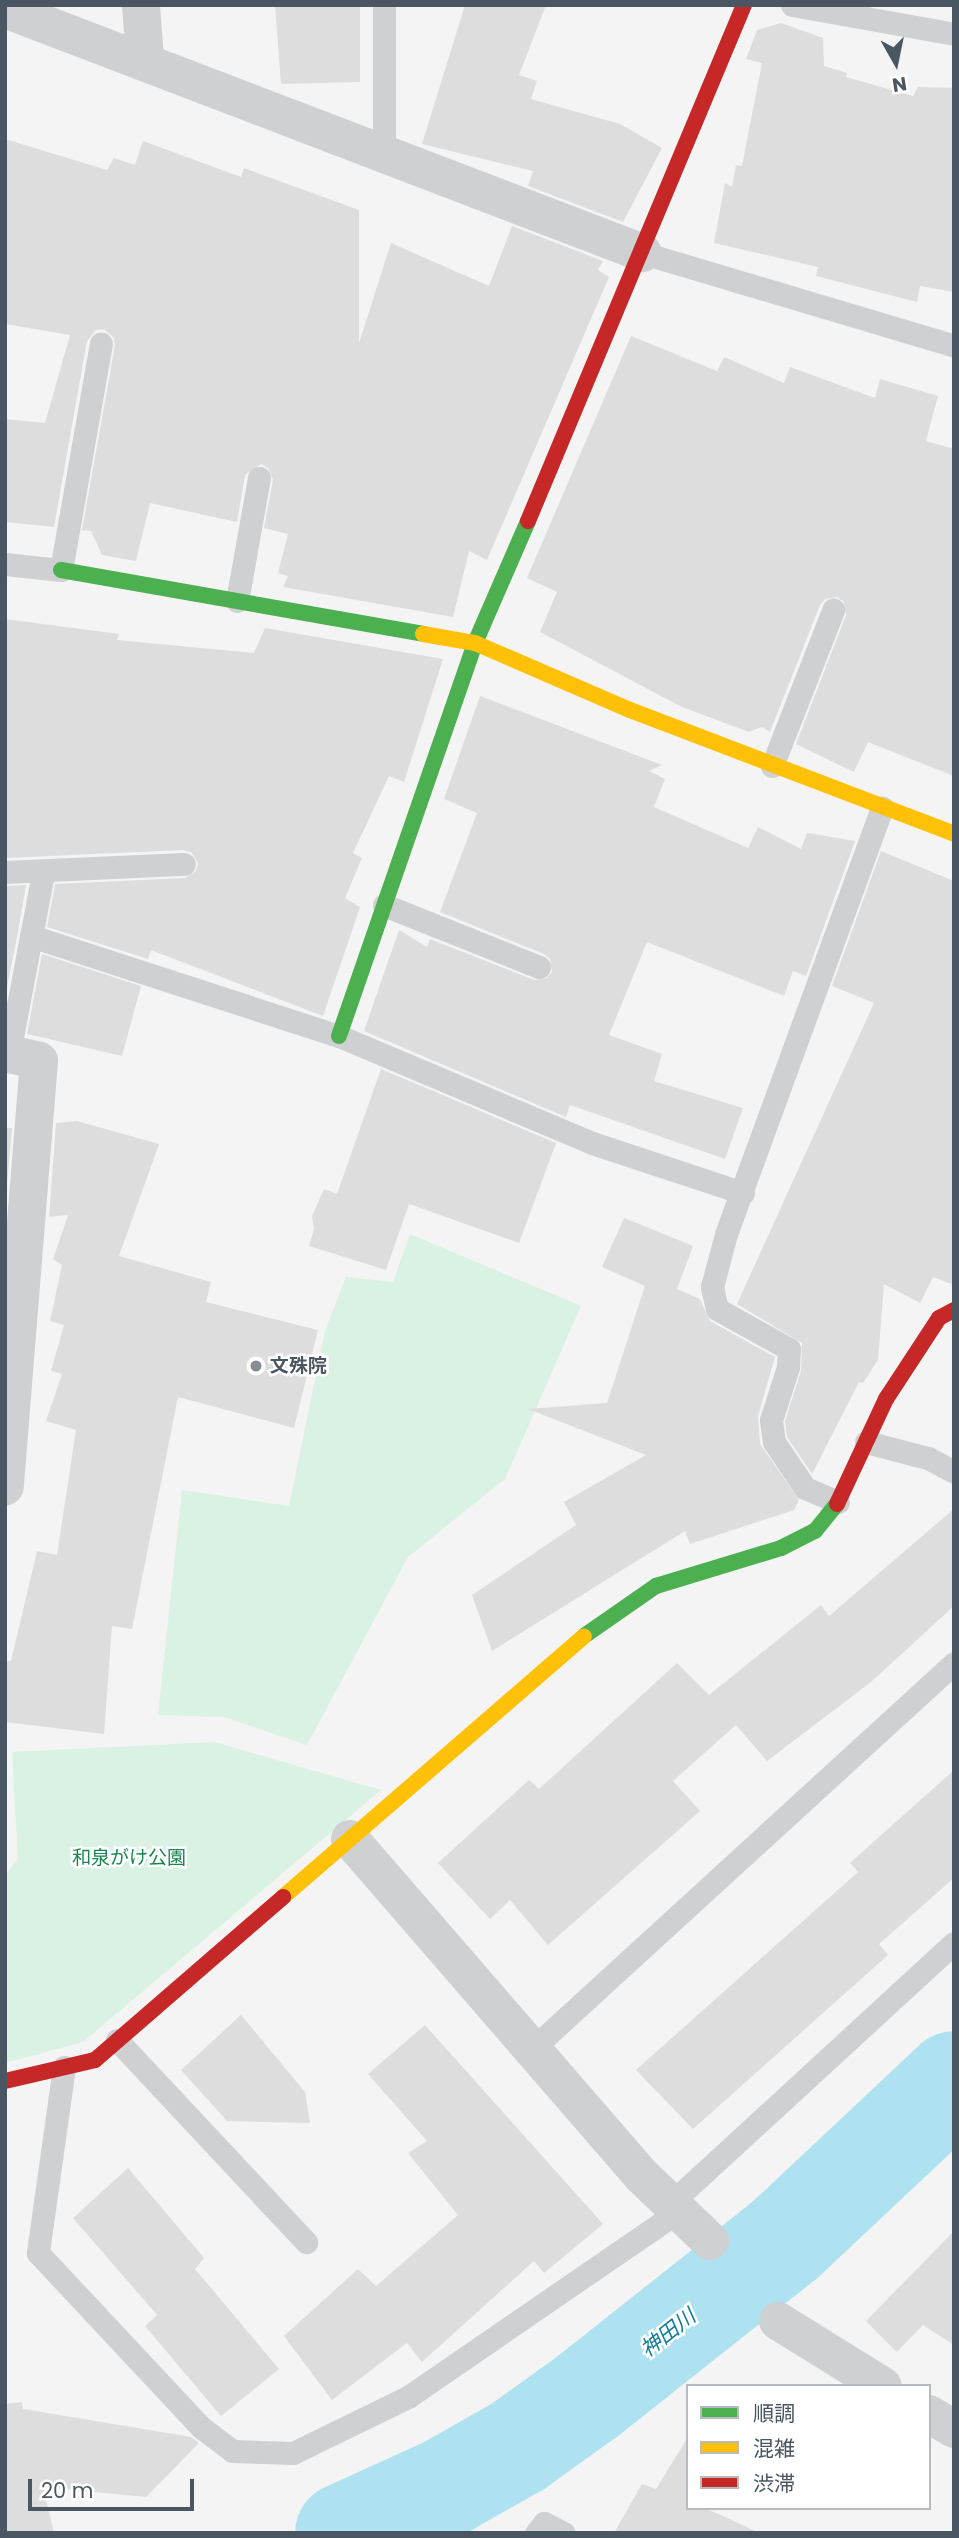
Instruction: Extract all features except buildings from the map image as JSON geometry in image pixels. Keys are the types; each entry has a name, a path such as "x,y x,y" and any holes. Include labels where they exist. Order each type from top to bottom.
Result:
{"street":[{"path":"141,5 145,59"},
{"path":"339,1035 475,643 643,253 744,5"},
{"path":"5,9 145,59 643,253"},
{"path":"61,570 475,643 772,766 954,834"},
{"path":"5,1487 12,1322 39,1061 7,1053"},
{"path":"5,2081 94,2060 573,1644 656,1586 781,1548 815,1531 838,1502 886,1399 939,1318 954,1310"},
{"path":"350,1839 532,2049 675,2207 710,2241"},
{"path":"778,2322 880,2384"},
{"path":"931,2415 954,2429"}],"lane":[{"path":"384,5 384,151"},
{"path":"792,5 954,34"},
{"path":"643,253 954,346"},
{"path":"5,564 61,570 101,343"},
{"path":"237,601 259,478"},
{"path":"772,766 833,610"},
{"path":"838,1502 805,1488 775,1442 771,1420 788,1367 789,1349 717,1309 712,1287 743,1193 882,808"},
{"path":"5,872 43,873 184,864"},
{"path":"7,1053 43,873"},
{"path":"384,905 539,967"},
{"path":"31,936 339,1035 592,1143 743,1193"},
{"path":"866,1442 928,1458 954,1472"},
{"path":"532,2049 954,1663"},
{"path":"64,2067 38,2253 202,2428 232,2451 293,2453 408,2397 675,2207 954,1943"},
{"path":"117,2040 306,2242"},
{"path":"536,2533 544,2523 564,2533"}],"green space":[{"path":"410,1234 581,1306 505,1479 408,1557 307,1745 224,1717 158,1715 182,1490 289,1506 325,1331 346,1277 393,1282"},
{"name":"和泉がけ公園","path":"214,1742 381,1790 83,2042 5,2063 5,1875 18,1859 12,1752"}],"waterway":[{"name":"神田川","path":"345,2533 448,2486 517,2447 588,2396 787,2238 954,2081"}],"traffic: fast":[{"path":"339,1036 475,643 528,521"},
{"path":"61,570 423,634"},
{"path":"584,1636 656,1586 781,1548 815,1531 837,1504"}],"traffic: slow":[{"path":"423,634 475,643 630,710 954,834"},
{"path":"283,1897 584,1636"}],"traffic: jam":[{"path":"528,521 744,5"},
{"path":"837,1504 886,1399 939,1318 954,1310"},
{"path":"5,2081 95,2060 283,1897"}],"place":[{"name":"文殊院","path":"256,1366"}]}
